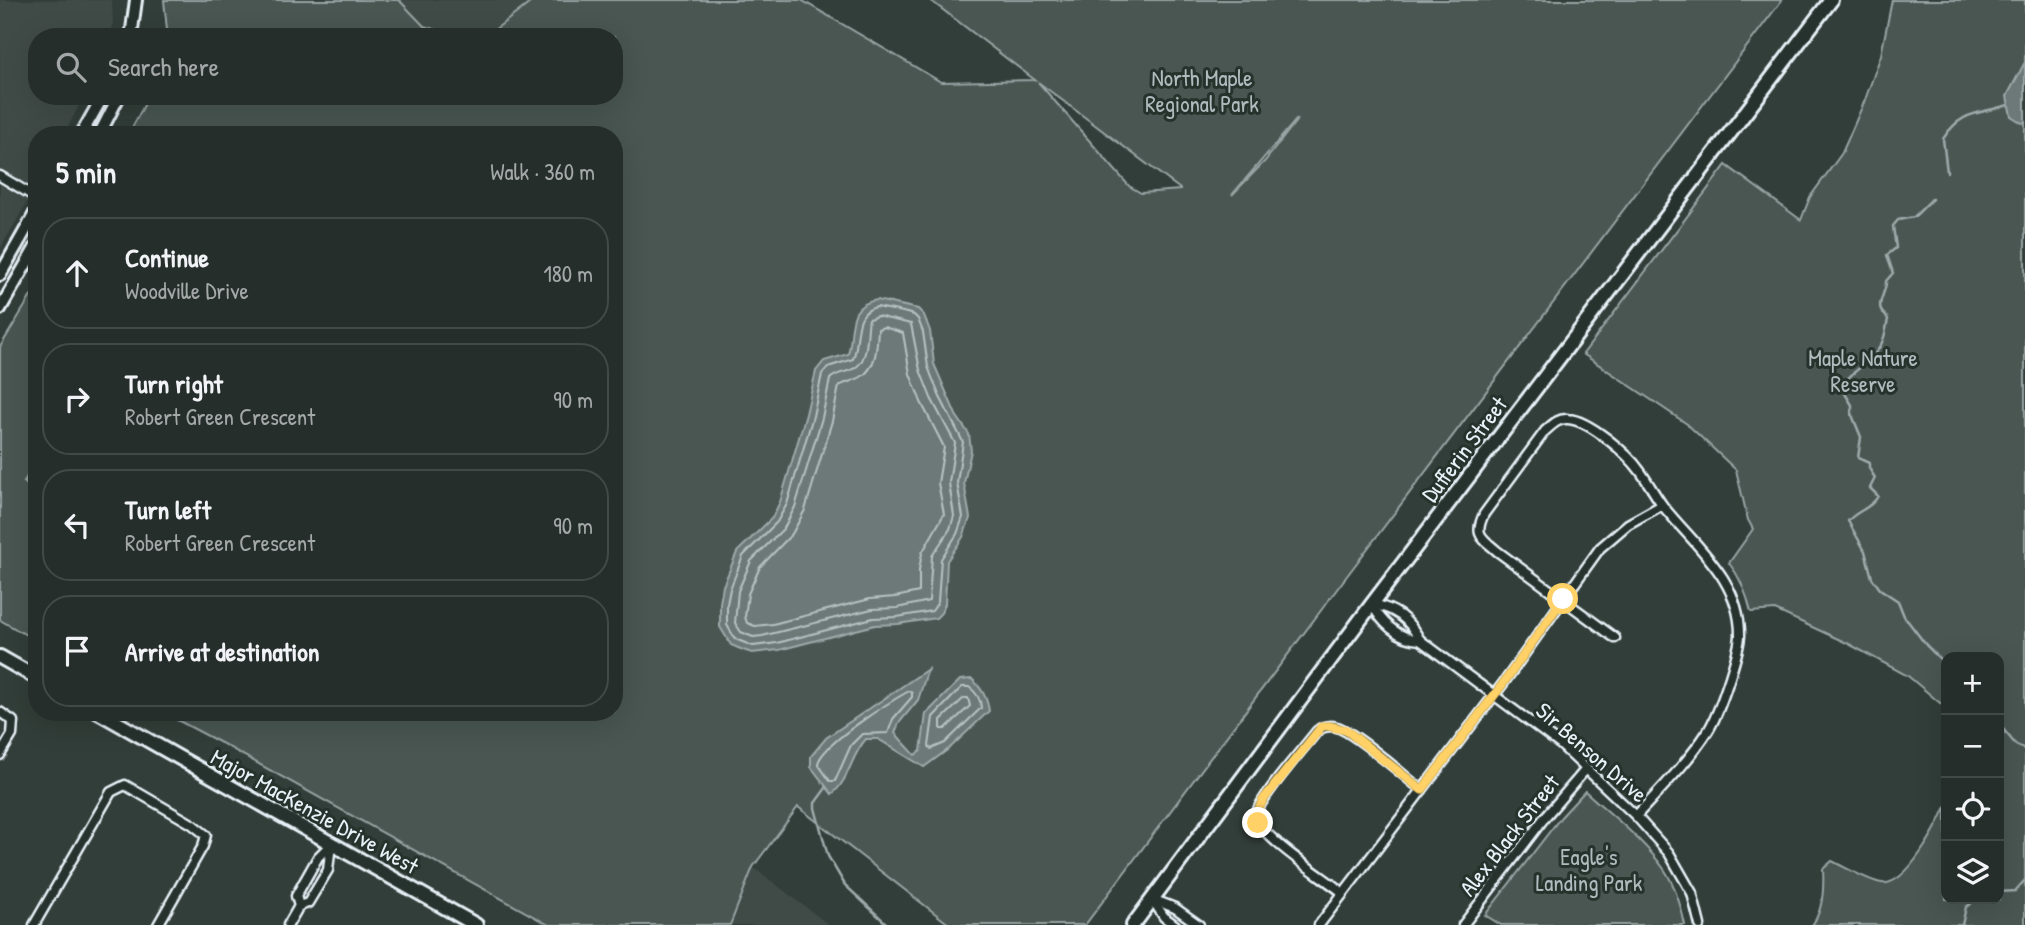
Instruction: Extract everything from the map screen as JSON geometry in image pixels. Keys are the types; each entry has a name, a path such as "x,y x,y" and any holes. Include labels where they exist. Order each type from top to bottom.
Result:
{"main road":[{"name":"Dufferin Street","path":"1133,925 1372,604 1831,0"},
{"path":"0,657 28,673"},
{"name":"Major MacKenzie Drive West","path":"114,721 476,925"}],"street":[{"path":"132,28 136,0"},
{"path":"86,126 98,105"},
{"path":"104,126 114,105"},
{"path":"0,176 28,193"},
{"path":"0,275 28,225"},
{"path":"0,309 28,261"},
{"path":"1615,638 1497,551 1479,534 1478,526 1484,513 1545,431 1556,422 1566,419 1578,421 1602,436 1639,469 1662,505 1726,580 1735,605 1740,635 1721,704 1709,729 1691,755 1636,816"},
{"path":"1319,925 1494,695 1600,548 1628,524 1662,505"},
{"name":"Sir Benson Drive","path":"1372,604 1382,621 1407,639 1420,639"},
{"name":"Sir Benson Drive","path":"1372,604 1390,607 1412,624 1420,639 1561,745 1636,816 1669,853 1692,893 1700,925"},
{"path":"0,712 13,721 14,727 0,755"},
{"path":"1343,893 1269,837 1258,823 1256,815 1263,800 1322,726 1346,730 1422,790"},
{"name":"Alex Black Street","path":"1463,925 1545,817 1586,769"},
{"path":"34,925 111,792 125,785 206,835 203,846 158,925"},
{"path":"288,925 299,906 296,896 318,857 331,844"},
{"path":"299,906 308,904 328,870 331,844"},
{"path":"1152,899 1164,917 1175,925"},
{"path":"1152,899 1175,908 1199,925"}],"shaded area":[{"path":"0,0 112,0 112,28 28,28 28,105 79,105 69,126 28,126 28,201 0,249"},
{"path":"399,0 534,0 497,28 424,26"},
{"path":"753,867 829,925 730,925"}],"green space":[{"path":"164,0 399,0 424,26 431,28 167,28"},
{"name":"North Maple Regional Park","path":"534,0 801,0 941,82 1035,80 930,0 1782,0 1085,925 950,925 798,807 753,867 730,925 549,925 179,721 623,721 623,126 133,126 144,105 623,105 623,28 497,28","holes":["1038,82 1180,189 1141,193 1129,186","1297,120 1265,161 1232,195"]},
{"name":"Maple Nature Reserve","path":"1892,0 2025,0 2025,925 1812,925 1821,906 1823,869 1832,861 1870,880 1891,882 1911,865 1941,817 1941,904 2004,904 2004,652 1941,652 1941,704 1908,676 1849,644 1775,610 1751,612 1743,586 1729,563 1753,529 1748,520 1736,470 1687,424 1583,354 1726,165 1801,220 1810,197 1842,153 1881,55"},
{"path":"28,301 28,636 0,620 0,347"},
{"name":"Eagle's Landing Park","path":"1585,791 1637,838 1664,869 1677,896 1685,925 1501,925 1485,915 1561,817"}],"water":[{"path":"2025,62 2025,122 2022,123 2011,116 2007,96"},
{"path":"877,300 918,309 924,315 930,331 934,364 956,415 969,434 971,451 964,483 970,518 963,537 947,561 945,604 936,618 875,625 779,650 752,653 743,650 731,645 720,627 723,586 737,552 772,518 780,502 816,371 824,361 848,354 856,313 860,307"},
{"path":"928,669 918,700 899,723 895,733 915,755 921,751 926,714 960,680 972,679 976,683 985,697 989,711 950,748 924,767 878,739 866,739 838,789 832,794 811,767 811,756 826,738"}],"waterway":[{"path":"1947,172 1943,139 1950,130 1972,114 2008,105"},
{"path":"1932,199 1914,217 1898,220 1893,226 1896,248 1887,255 1893,273 1886,281 1880,303 1888,319 1884,336 1873,356 1841,387 1852,405 1852,415 1861,437 1858,458 1869,463 1875,478 1870,488 1878,496 1872,504 1848,521 1865,551 1872,578 1880,589 1898,601 1904,616 1941,660"},
{"path":"2004,730 2016,745 2025,749"},
{"path":"826,788 815,803 815,808 828,856 845,885 888,925"},
{"path":"2004,892 2015,891 2025,880"},
{"path":"1962,925 1966,907 1970,904"}],"route":[{"path":"1258,823 1256,815 1263,800 1322,726 1346,730 1422,790 1563,599"}]}
